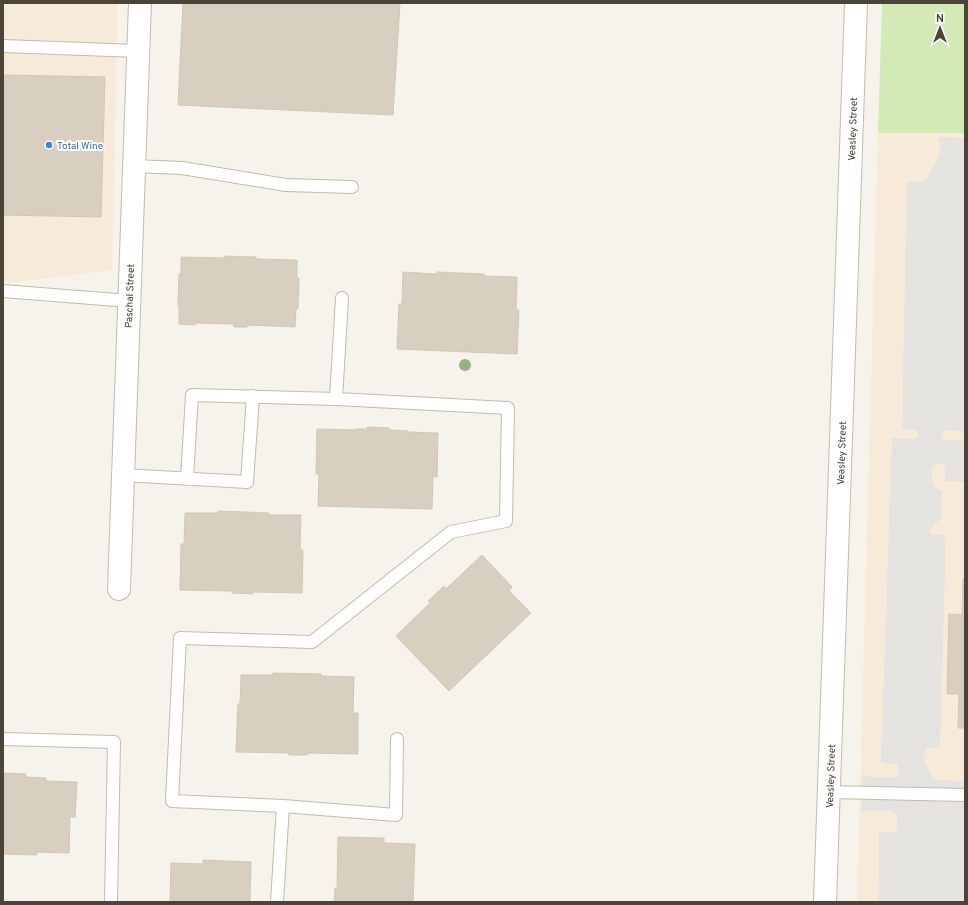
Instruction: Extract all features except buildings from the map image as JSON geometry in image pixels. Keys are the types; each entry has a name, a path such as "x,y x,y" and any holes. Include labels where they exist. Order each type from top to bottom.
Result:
{"street":[{"name":"Paschal Street","path":"119,589 140,3"},
{"name":"Veasley Street","path":"825,902 856,3"}],"lane":[{"path":"3,46 138,51"},
{"path":"134,166 182,168 286,185 352,187"},
{"path":"3,291 129,300"},
{"path":"336,399 342,298"},
{"path":"187,479 192,394 336,399 508,408 506,520 451,532 312,642 180,638 172,801 283,806 396,815 397,739"},
{"path":"123,475 247,482 253,396"},
{"path":"3,739 114,742 111,902"},
{"path":"829,792 965,795"},
{"path":"277,902 283,806"}],"shaded area":[{"path":"3,3 118,3 112,270 9,283 3,282"},
{"path":"878,133 965,133 965,902 857,902"},
{"path":"939,137 965,138 965,431 944,430 942,437 944,440 965,440 965,482 945,481 945,467 943,464 936,464 932,467 932,483 936,489 942,491 941,519 934,524 930,531 933,535 946,535 940,748 927,748 924,759 933,777 938,780 962,781 965,779 965,902 878,902 879,832 893,833 897,830 897,816 893,811 867,811 861,813 863,775 870,777 894,777 898,774 898,766 896,764 881,763 892,438 914,439 918,436 918,432 916,430 902,429 907,181 921,182 926,179 940,154"}],"green space":[{"path":"882,3 965,3 965,133 878,133"}],"place":[{"name":"Total Wine","path":"49,145"}]}
